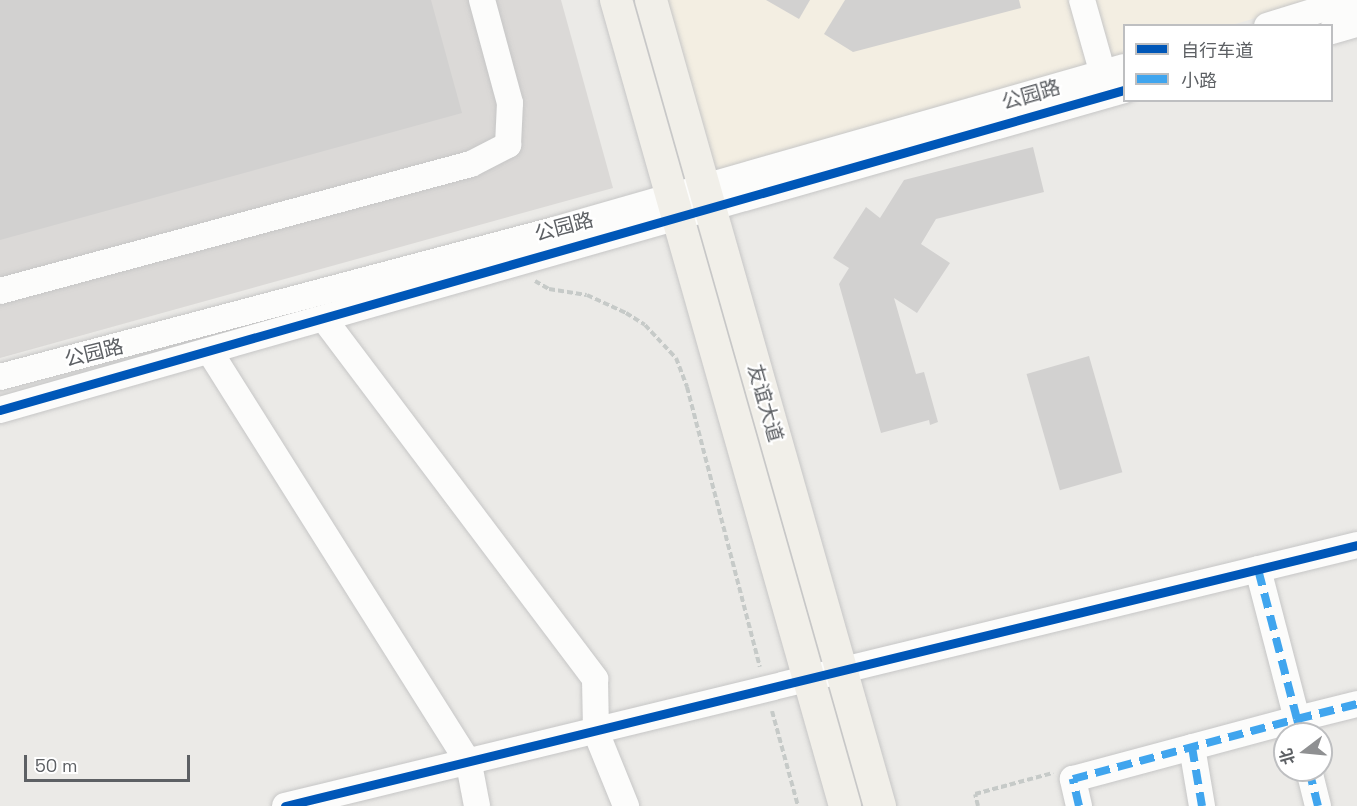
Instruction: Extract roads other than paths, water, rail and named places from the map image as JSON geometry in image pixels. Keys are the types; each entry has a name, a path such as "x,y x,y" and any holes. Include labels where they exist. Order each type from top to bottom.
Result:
{"main road":[{"name":"友谊大道","path":"616,0 845,806"},
{"name":"友谊大道","path":"651,0 880,806"}],"street":[{"path":"0,291 471,164 508,145 510,103 482,0"},
{"path":"1082,0 1114,71"},
{"path":"1273,24 1351,0"},
{"path":"1333,31 1357,24"},
{"name":"公园路","path":"0,376 675,207 1114,71"},
{"path":"707,198 1123,91"},
{"path":"0,411 324,319 675,207"},
{"path":"324,319 595,679 596,732 626,806"},
{"path":"210,352 469,764 477,806"},
{"path":"285,806 469,764 840,669 1357,545"},
{"path":"1258,568 1298,722"},
{"path":"1312,722 1357,704"},
{"path":"1079,806 1073,779 1192,747 1273,732"},
{"path":"1192,747 1202,806"},
{"path":"1312,782 1318,806"}]}
